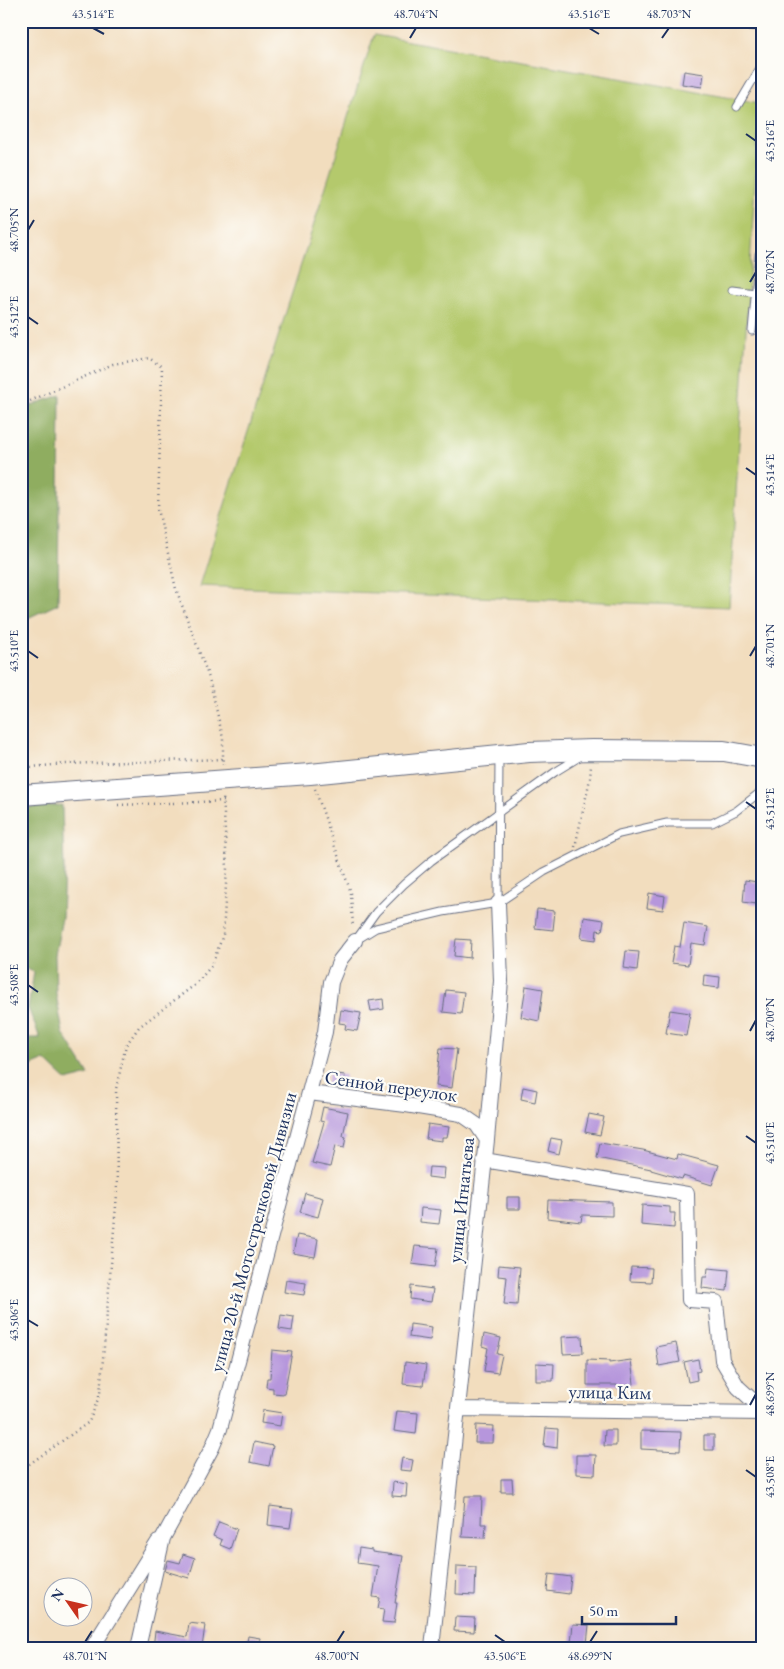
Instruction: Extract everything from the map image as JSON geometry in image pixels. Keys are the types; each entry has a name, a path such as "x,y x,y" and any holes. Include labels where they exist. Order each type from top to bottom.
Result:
{"street":[{"path":"21,795 310,774 499,755 592,750 724,752 763,758"},
{"name":"улица Игнатьева","path":"432,1648 487,1140 501,980 498,903"},
{"name":"улица 20-й Мотострелковой Дивизии","path":"92,1648 168,1526 212,1448 220,1428 325,1032 331,982 340,960 355,941"},
{"name":"Сенной переулок","path":"309,1093 461,1114 477,1125 487,1140"},
{"path":"484,1160 688,1194 689,1300 716,1302 722,1360 738,1387 763,1412"},
{"name":"улица Ким","path":"458,1409 763,1412"},
{"name":"улица 20-й Мотострелковой Дивизии","path":"138,1648 163,1538 168,1526"}],"lane":[{"path":"718,24 763,27"},
{"path":"737,107 763,63"},
{"path":"752,330 759,294 759,254"},
{"path":"732,290 759,294"},
{"path":"355,941 376,912 431,860 555,772 592,750"},
{"name":"улица Игнатьева","path":"498,903 499,755"},
{"path":"355,941 376,928 443,912 498,903 544,872 619,834 667,823 712,824 736,811 763,790"}],"path":[{"path":"21,405 113,364 149,358 162,367 158,510 176,589 209,678 222,738 227,868 223,935 212,965 196,984 139,1027 126,1045 116,1089 117,1194 100,1394 89,1422 21,1470"},
{"path":"573,857 590,779 592,750"},
{"path":"21,768 64,764 223,760"},
{"path":"310,774 351,893 355,941"},
{"path":"114,806 224,801"}],"green space":[{"path":"374,35 760,103 729,607 199,586"},
{"path":"60,395 58,604 21,621 21,409"},
{"path":"62,805 64,869 62,918 55,955 56,994 63,1033 89,1075 67,1081 45,1060 21,1070 21,1038 40,1038 28,1008 34,972 21,967 21,808"}],"building":[{"path":"684,71 704,74 702,87 682,84"},
{"path":"745,880 763,883 763,905 743,902"},
{"path":"649,893 665,896 663,910 647,908"},
{"path":"537,909 555,911 553,930 535,928"},
{"path":"584,917 604,920 602,931 597,930 596,940 581,938"},
{"path":"684,923 708,927 705,945 691,943 688,965 671,963 674,946 680,947"},
{"path":"456,939 471,940 470,958 454,956"},
{"path":"626,951 639,952 637,970 624,968"},
{"path":"704,975 720,977 719,988 703,986"},
{"path":"526,986 543,989 539,1021 521,1017"},
{"path":"446,990 464,992 461,1014 443,1012"},
{"path":"383,999 384,1009 371,1011 369,1001"},
{"path":"341,1010 361,1013 357,1031 345,1029 346,1024 339,1023"},
{"path":"670,1010 690,1013 686,1036 666,1033"},
{"path":"440,1048 457,1049 452,1088 436,1086"},
{"path":"329,1073 345,1075 343,1088 326,1086"},
{"path":"523,1087 537,1090 535,1102 521,1099"},
{"path":"323,1107 348,1112 343,1136 346,1137 344,1148 335,1146 330,1167 312,1163 324,1122 320,1121"},
{"path":"589,1114 604,1117 600,1135 585,1132"},
{"path":"428,1124 449,1127 447,1137 442,1137 442,1141 426,1139"},
{"path":"551,1138 562,1140 559,1154 548,1151"},
{"path":"600,1143 643,1150 677,1159 678,1154 719,1165 712,1185 683,1176 682,1179 651,1169 597,1158"},
{"path":"429,1167 445,1168 444,1179 428,1177"},
{"path":"305,1193 323,1198 318,1217 300,1212"},
{"path":"507,1197 520,1197 520,1209 507,1209"},
{"path":"548,1200 612,1202 612,1216 582,1215 581,1222 547,1218"},
{"path":"642,1205 670,1207 670,1213 675,1213 674,1228 641,1225"},
{"path":"421,1208 441,1210 439,1224 420,1222"},
{"path":"297,1235 318,1239 315,1257 293,1253"},
{"path":"415,1246 438,1248 435,1267 412,1264"},
{"path":"499,1265 520,1267 517,1305 504,1304 507,1277 498,1276"},
{"path":"631,1267 652,1268 651,1282 630,1281"},
{"path":"708,1268 729,1270 727,1291 702,1288 703,1277 707,1277"},
{"path":"286,1280 306,1283 304,1295 284,1292"},
{"path":"411,1286 433,1289 431,1302 410,1299"},
{"path":"281,1315 294,1317 292,1331 279,1329"},
{"path":"410,1324 432,1327 430,1340 409,1337"},
{"path":"484,1334 501,1338 497,1354 502,1355 498,1373 484,1371 488,1348 482,1346"},
{"path":"582,1336 583,1353 563,1354 562,1337"},
{"path":"676,1343 680,1362 659,1366 656,1347"},
{"path":"272,1350 292,1352 284,1394 273,1393 273,1388 266,1387 267,1378 270,1378"},
{"path":"698,1359 700,1371 696,1372 697,1380 688,1382 684,1362"},
{"path":"587,1360 609,1361 609,1363 631,1360 634,1384 617,1387 617,1385 587,1385"},
{"path":"405,1362 426,1365 423,1386 403,1384"},
{"path":"536,1363 554,1364 553,1381 536,1381"},
{"path":"263,1410 282,1413 280,1426 261,1423"},
{"path":"397,1411 418,1413 416,1434 394,1431"},
{"path":"476,1425 494,1426 493,1443 475,1443"},
{"path":"546,1428 558,1429 557,1448 544,1446"},
{"path":"605,1430 616,1430 616,1446 604,1446"},
{"path":"641,1431 681,1432 680,1451 641,1449"},
{"path":"704,1435 714,1435 714,1450 704,1450"},
{"path":"254,1442 273,1446 269,1466 250,1462"},
{"path":"576,1455 596,1455 595,1475 576,1474"},
{"path":"402,1458 413,1460 411,1471 400,1470"},
{"path":"501,1479 512,1479 513,1492 501,1492"},
{"path":"393,1482 407,1484 406,1497 392,1496"},
{"path":"465,1496 482,1496 481,1524 486,1524 485,1538 462,1537"},
{"path":"270,1506 293,1509 290,1528 268,1525"},
{"path":"219,1522 237,1529 230,1549 220,1545 222,1540 213,1536"},
{"path":"359,1548 372,1550 372,1552 403,1556 395,1603 397,1603 394,1623 382,1622 384,1609 378,1608 380,1598 373,1597 378,1566 357,1563"},
{"path":"183,1554 195,1558 189,1578 165,1571 168,1560 180,1563"},
{"path":"457,1566 476,1567 475,1595 456,1594"},
{"path":"549,1574 571,1577 569,1594 547,1591"},
{"path":"455,1617 475,1618 474,1632 454,1631"},
{"path":"189,1623 205,1625 202,1648 153,1648 155,1631 187,1637"},
{"path":"573,1624 589,1625 587,1644 571,1643"},
{"path":"248,1636 260,1638 259,1648 246,1648"}]}
